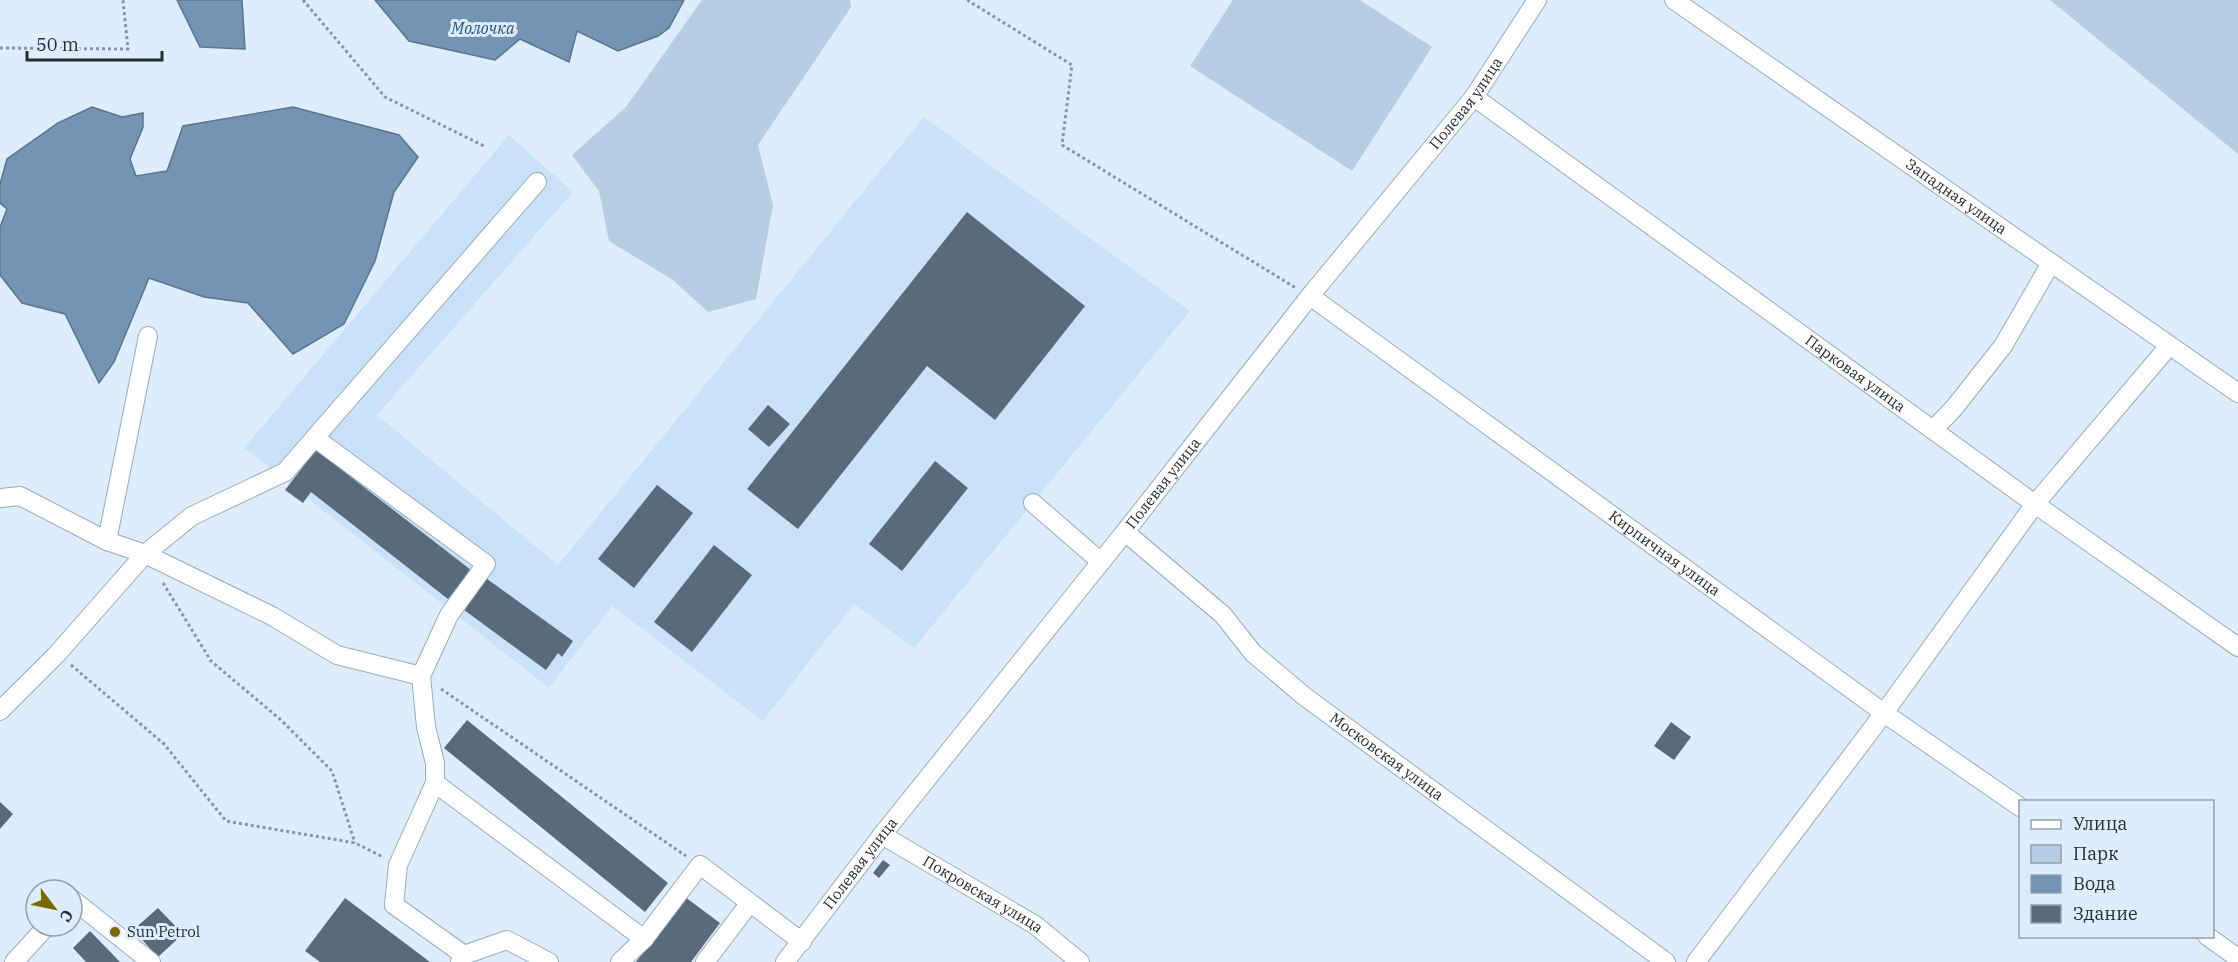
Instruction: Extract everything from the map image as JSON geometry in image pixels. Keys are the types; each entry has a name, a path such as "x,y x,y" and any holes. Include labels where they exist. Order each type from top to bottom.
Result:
{"street":[{"name":"Полевая улица","path":"785,962 882,834 1125,532 1310,296 1474,97 1537,0"},
{"name":"Западная улица","path":"1674,0 2238,393"},
{"name":"Парковая улица","path":"1474,97 2035,504 2238,647"},
{"path":"0,711 57,654 145,554 192,516 285,472 537,182"},
{"path":"1933,430 1954,408 2003,346 2051,263"},
{"name":"Кирпичная улица","path":"1310,296 1884,713 2019,806"},
{"path":"107,541 148,336"},
{"path":"1696,962 1884,713 2035,504 2169,346"},
{"path":"315,438 486,564 449,615 421,676 426,728 435,763 435,783 398,865 394,905 462,959 507,940 549,962"},
{"path":"0,498 20,496 107,541 145,554 272,616 337,655 421,676"},
{"path":"1033,503 1101,562"},
{"name":"Московская улица","path":"1125,532 1223,615 1253,652 1304,696 1666,962"},
{"path":"435,783 644,939"},
{"name":"Покровская улица","path":"882,834 1035,925 1080,962"},
{"path":"620,962 644,939 700,865 802,942"},
{"path":"705,962 749,904"},
{"path":"84,908 152,962"},
{"path":"14,962 36,938"},
{"path":"2210,938 2238,958"}],"path":[{"path":"0,48 128,48 123,0"},
{"path":"303,0 386,97 484,146"},
{"path":"967,0 1072,65 1062,145 1310,296"},
{"path":"145,554 211,661 281,720 332,771 355,843"},
{"path":"57,654 164,744 226,821 355,843 398,865"},
{"path":"421,676 700,865"}],"shaded area":[{"path":"924,117 1190,311 914,648 854,604 763,721 612,606 549,688 244,448 509,135 573,192 377,415 558,565"}],"green space":[{"path":"702,0 850,0 851,7 758,145 773,205 756,299 708,312 673,280 609,241 599,191 572,155 626,107"},
{"path":"1233,0 1360,0 1432,47 1352,171 1190,66"},
{"path":"2050,0 2238,0 2238,154"}],"water":[{"path":"177,0 242,0 245,49 200,47"},
{"name":"Молочка","path":"375,0 684,0 669,28 658,36 618,51 577,31 569,62 520,39 495,60 409,41"},
{"path":"92,107 122,117 143,113 143,127 130,159 136,176 167,171 183,126 293,107 399,135 418,157 394,192 375,261 344,324 293,354 248,303 204,297 149,278 114,362 99,383 65,314 22,303 0,275 0,227 7,209 0,203 0,184 7,159 58,123"}],"building":[{"path":"967,212 1085,306 995,420 927,366 798,529 747,489"},
{"path":"768,405 790,424 769,447 748,429"},
{"path":"316,450 471,570 448,599 311,492 303,503 285,490"},
{"path":"935,461 968,488 902,571 869,544"},
{"path":"657,485 693,513 634,588 598,559"},
{"path":"714,545 752,575 692,652 654,622"},
{"path":"483,576 573,641 562,657 558,653 546,670 460,607"},
{"path":"467,720 668,883 645,912 444,748"},
{"path":"1671,722 1691,737 1674,760 1654,746"},
{"path":"0,802 13,814 0,829"},
{"path":"883,860 890,865 879,878 873,873"},
{"path":"685,897 720,923 691,962 636,962"},
{"path":"345,898 430,962 320,962 305,951"},
{"path":"158,908 183,934 158,957 133,930"},
{"path":"90,931 120,962 86,962 73,948"}],"place":[{"name":"Sun Petrol","path":"115,932"}]}
